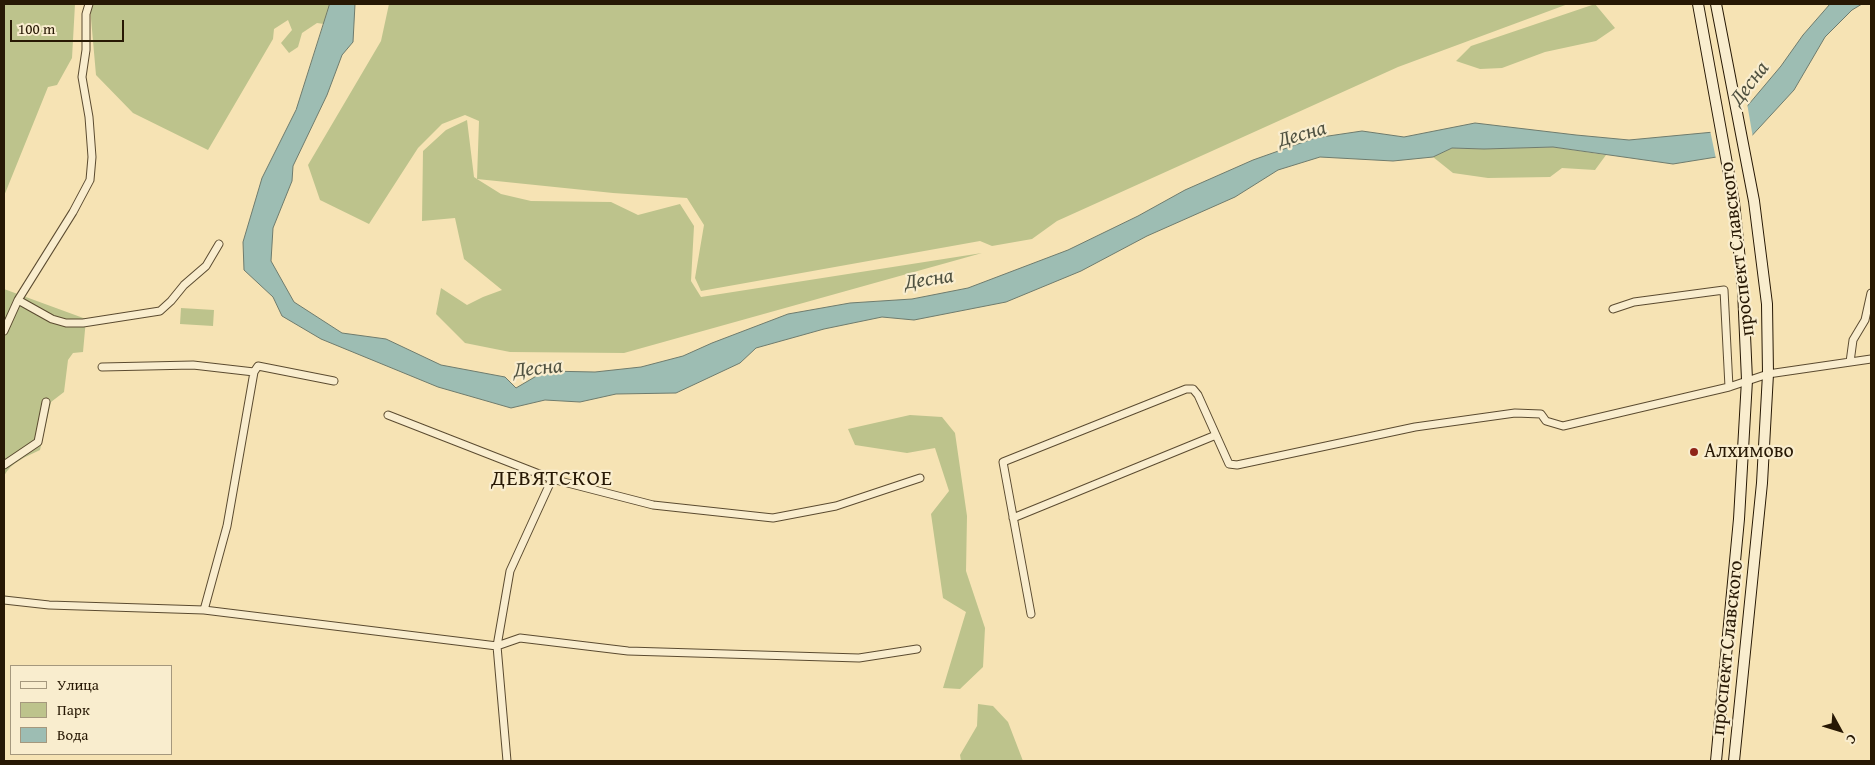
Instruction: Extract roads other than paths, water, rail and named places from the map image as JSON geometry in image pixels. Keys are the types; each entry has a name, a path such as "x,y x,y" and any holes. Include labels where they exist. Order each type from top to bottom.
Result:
{"main road":[{"name":"проспект Славского","path":"1698,4 1734,202 1743,290 1747,380 1739,519 1716,761"},
{"name":"проспект Славского","path":"1716,4 1754,201 1767,304 1768,374 1762,483 1734,761"}],"street":[{"path":"4,331 18,300 69,219 90,180 92,157 89,116 82,77 86,50 86,14 89,4"},
{"path":"18,300 52,319 66,323 83,323 160,311 184,285 206,266 219,244"},
{"path":"1613,309 1634,302 1724,290 1729,388"},
{"path":"1850,362 1853,340 1865,320 1871,293"},
{"path":"1031,614 1003,462 1186,389 1193,389 1198,395 1229,464 1237,465 1414,427 1515,413 1541,414 1546,421 1563,426 1729,388 1768,374 1871,359"},
{"path":"102,367 192,365 254,372"},
{"path":"204,610 227,526 254,372 258,366 334,380"},
{"path":"4,465 38,442 46,402"},
{"path":"388,415 552,479 653,505 773,518 836,506 920,478"},
{"path":"1013,518 1216,435"},
{"path":"507,761 497,646 510,571 552,479"},
{"path":"4,600 48,605 204,610 497,646 520,638 628,651 859,658 917,649"}],"water":[{"path":"330,4 355,4 353,42 342,55 327,95 293,166 292,181 273,228 271,261 294,302 342,333 386,339 441,365 505,377 516,388 545,371 595,372 641,367 683,356 788,314 850,303 912,299 968,288 1068,250 1138,216 1185,190 1253,160 1315,138 1362,131 1404,137 1475,123 1629,140 1714,132 1744,110 1830,4 1862,4 1852,10 1825,37 1794,90 1735,154 1673,164 1553,147 1452,148 1433,157 1393,161 1320,157 1278,170 1235,197 1147,236 1081,271 1006,302 914,320 882,317 824,329 756,348 740,363 676,393 616,394 580,402 545,400 511,408 438,387 321,339 282,316 273,297 244,270 243,242 262,178 296,110"}],"place":[{"name":"Алхимово","path":"1694,452"}],"district":[{"name":"ДЕВЯТСКОЕ","path":"552,479"}],"water label":[{"name":"Десна","path":"1750,84"},
{"name":"Десна","path":"1302,135"},
{"name":"Десна","path":"929,280"},
{"name":"Десна","path":"538,369"}]}
